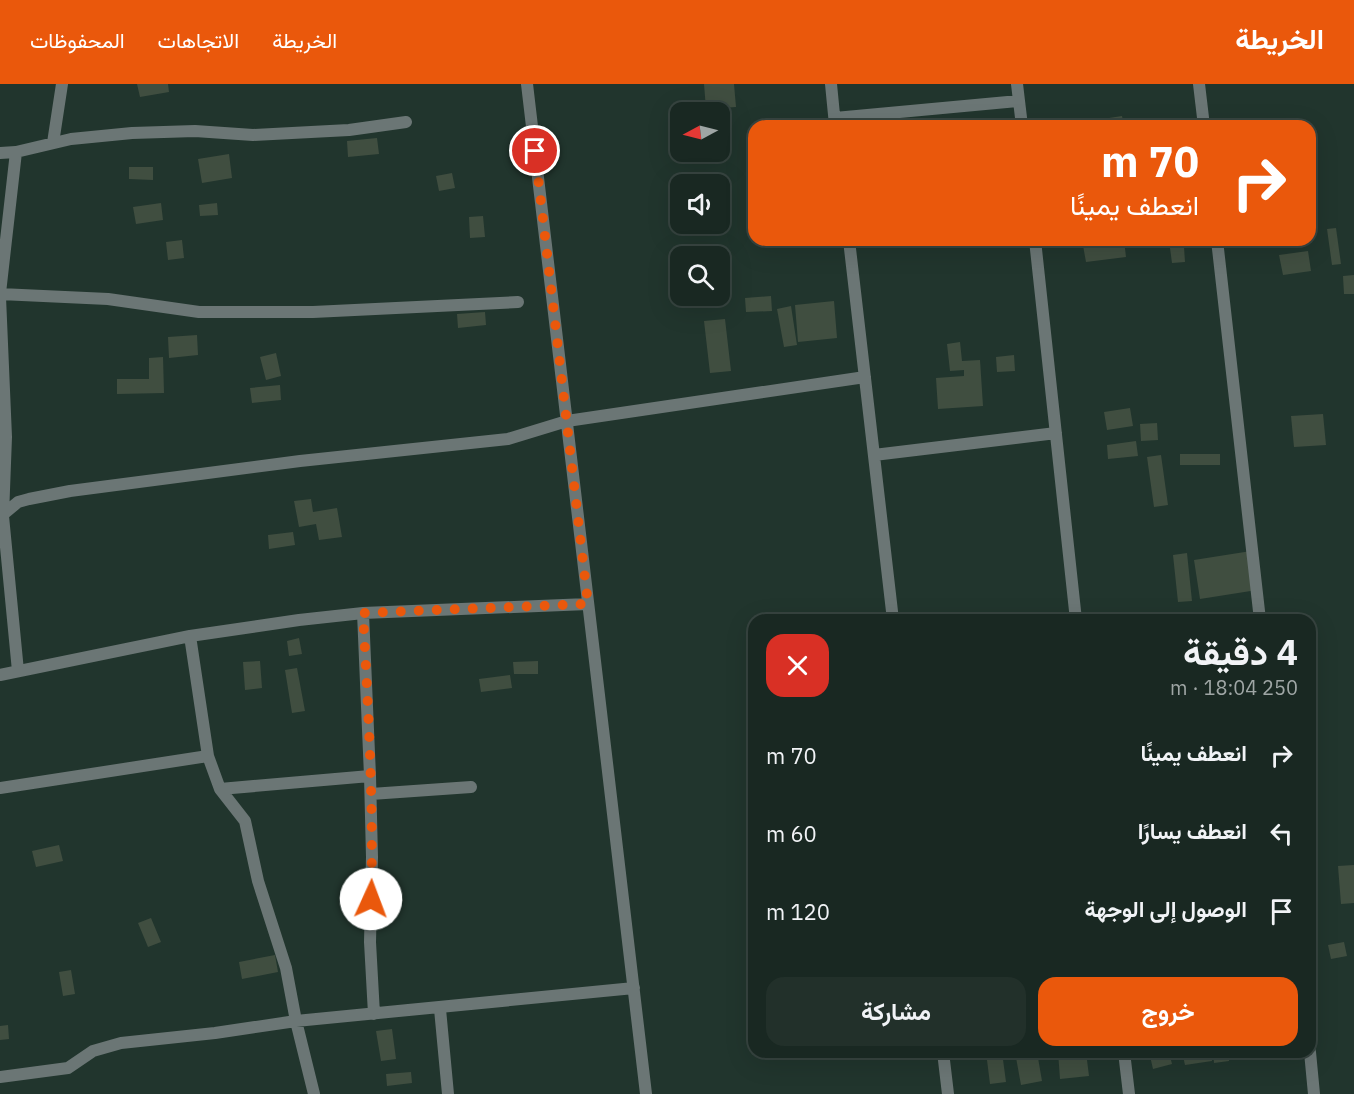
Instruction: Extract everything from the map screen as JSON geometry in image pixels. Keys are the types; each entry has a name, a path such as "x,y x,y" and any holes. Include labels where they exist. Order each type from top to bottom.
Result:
{"street":[{"path":"53,143 62,84"},
{"path":"527,84 646,1094"},
{"path":"831,84 835,120"},
{"path":"1017,84 1021,120"},
{"path":"1199,84 1203,120"},
{"path":"853,120 1019,101"},
{"path":"0,153 16,152 72,139 132,133 195,131 253,135 349,130 406,122"},
{"path":"16,152 0,295 2,399 6,437 1,516 18,671"},
{"path":"850,246 892,614"},
{"path":"1036,246 1075,614"},
{"path":"1218,246 1259,614"},
{"path":"0,295 108,299 199,312 314,312 518,302"},
{"path":"1,516 18,502 70,491 300,461 508,439 567,421 865,377"},
{"path":"874,455 1056,433"},
{"path":"0,675 190,636 299,620 363,613 588,604"},
{"path":"363,613 371,794 370,942 374,1014"},
{"path":"190,636 208,756 220,789 245,821 258,881 286,968 296,1022 314,1094"},
{"path":"0,788 208,756"},
{"path":"220,789 370,776"},
{"path":"371,794 471,787"},
{"path":"0,1077 68,1068 93,1051 121,1043 215,1034 296,1022 634,988"},
{"path":"440,1009 448,1094"},
{"path":"944,1058 948,1094"},
{"path":"1125,1058 1129,1094"},
{"path":"1311,1058 1314,1094"}],"building":[{"path":"137,84 168,84 169,92 140,97"},
{"path":"704,84 734,84 736,107 730,107 730,102 705,102"},
{"path":"1122,116 1123,120 1109,120 1109,118"},
{"path":"377,138 379,154 348,157 347,141"},
{"path":"229,154 232,178 202,183 198,159"},
{"path":"129,167 153,167 153,180 129,179"},
{"path":"452,173 455,188 439,191 436,176"},
{"path":"161,203 163,220 136,224 133,207"},
{"path":"217,203 218,215 200,216 199,205"},
{"path":"483,216 485,237 470,238 469,217"},
{"path":"1336,228 1341,264 1332,265 1327,229"},
{"path":"182,240 184,258 168,260 166,242"},
{"path":"1083,246 1125,246 1126,257 1086,262"},
{"path":"1184,247 1185,262 1172,263 1170,248"},
{"path":"1308,251 1311,271 1283,275 1279,255"},
{"path":"1354,275 1354,294 1344,294 1343,276"},
{"path":"771,296 772,311 746,312 745,298"},
{"path":"834,301 837,338 798,342 795,305"},
{"path":"791,306 797,345 784,347 777,309"},
{"path":"485,312 486,325 458,328 457,314"},
{"path":"725,319 731,371 710,373 704,321"},
{"path":"197,335 198,355 169,358 168,337"},
{"path":"960,342 962,361 980,360 983,406 938,409 936,378 964,376 964,370 950,371 947,344"},
{"path":"276,353 281,376 266,380 260,357"},
{"path":"1014,355 1015,371 997,372 996,357"},
{"path":"163,357 164,393 117,394 117,379 149,379 149,358"},
{"path":"280,385 281,400 252,403 250,388"},
{"path":"1130,408 1133,426 1107,430 1104,412"},
{"path":"1323,414 1326,445 1294,447 1291,416"},
{"path":"1157,423 1158,440 1141,441 1140,424"},
{"path":"1136,441 1138,456 1108,459 1107,445"},
{"path":"1180,454 1220,454 1220,465 1180,465"},
{"path":"1161,455 1168,505 1154,507 1147,457"},
{"path":"311,499 313,512 337,508 342,537 319,540 316,524 299,527 294,501"},
{"path":"293,532 295,545 269,549 268,535"},
{"path":"1251,551 1257,590 1200,599 1194,560"},
{"path":"1187,553 1192,601 1178,602 1173,555"},
{"path":"299,638 302,654 289,656 287,641"},
{"path":"260,661 262,688 245,690 243,662"},
{"path":"538,661 538,674 514,674 513,662"},
{"path":"297,668 305,711 292,713 285,670"},
{"path":"510,675 512,688 481,692 479,679"},
{"path":"59,845 63,861 36,867 32,851"},
{"path":"1354,865 1354,903 1341,904 1338,866"},
{"path":"151,918 161,942 148,947 138,923"},
{"path":"1344,942 1347,956 1331,959 1328,945"},
{"path":"275,955 278,972 242,979 239,962"},
{"path":"71,970 75,994 63,996 59,972"},
{"path":"8,1025 9,1039 0,1040 0,1026"},
{"path":"392,1029 396,1059 381,1061 376,1031"},
{"path":"987,1058 1003,1058 1006,1082 990,1084"},
{"path":"1016,1058 1038,1058 1042,1081 1021,1085"},
{"path":"1058,1058 1087,1058 1089,1076 1060,1079"},
{"path":"1150,1058 1170,1058 1172,1064 1153,1069"},
{"path":"1183,1058 1212,1058 1212,1061 1185,1065"},
{"path":"1214,1058 1229,1058 1229,1061 1214,1063"},
{"path":"411,1072 412,1083 387,1086 386,1074"}],"route":[{"path":"371,899 370,776 363,613 588,604 535,151"}]}
